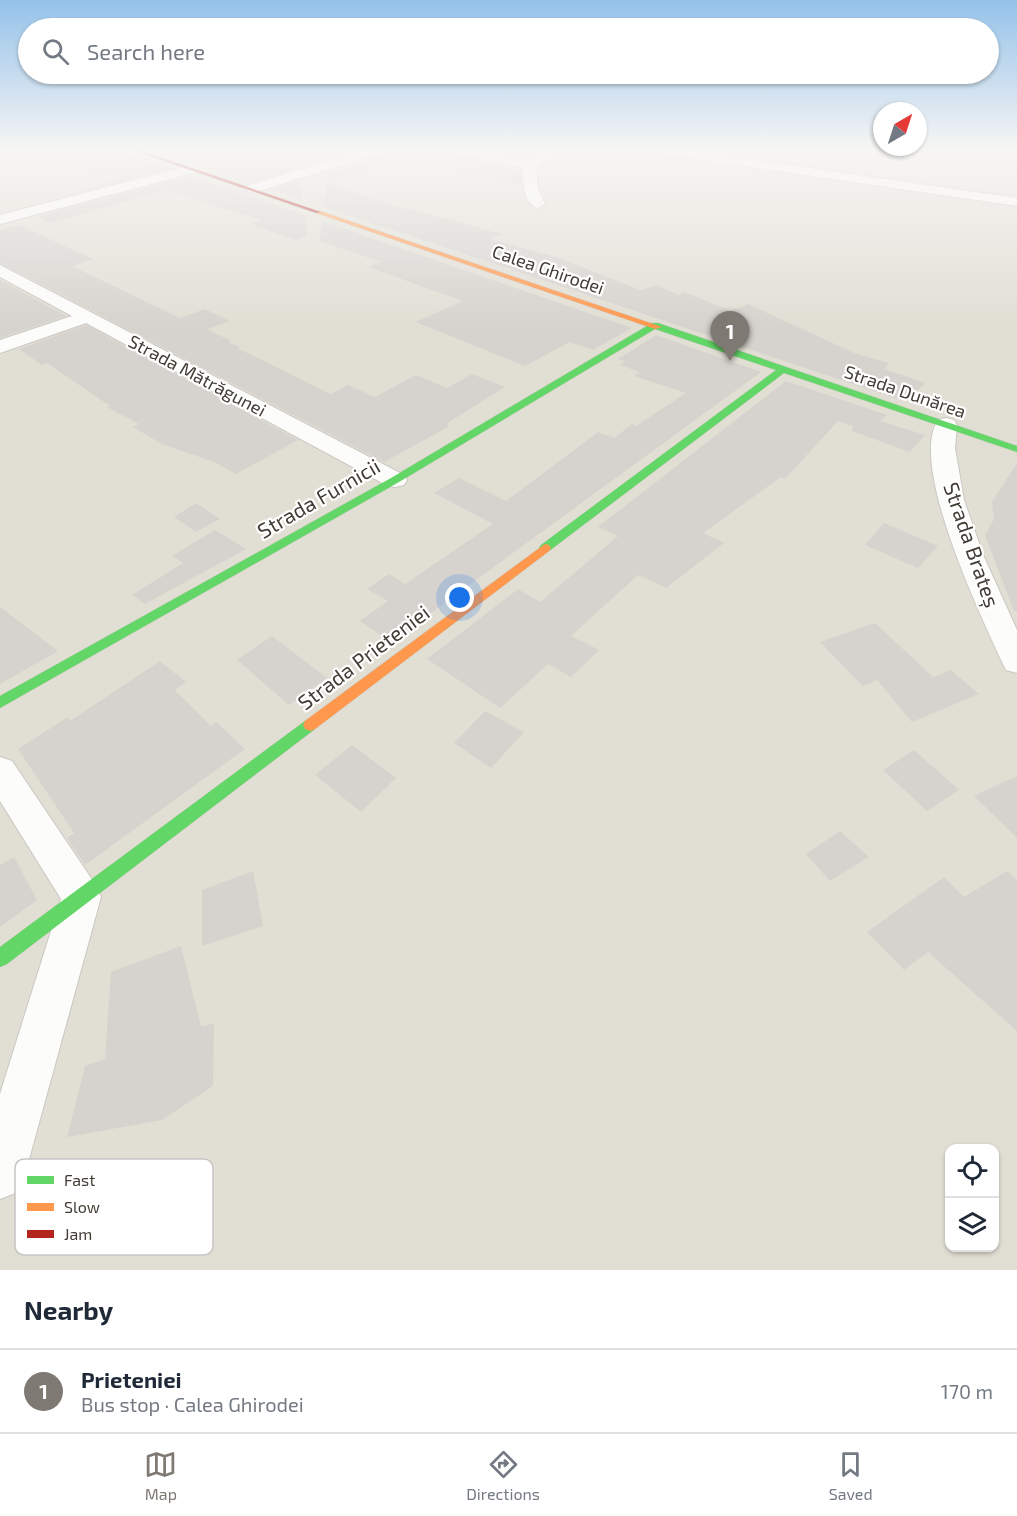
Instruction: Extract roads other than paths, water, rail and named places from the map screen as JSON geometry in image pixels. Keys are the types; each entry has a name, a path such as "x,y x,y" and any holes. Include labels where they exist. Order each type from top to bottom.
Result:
{"street":[{"path":"0,220 44,208"},
{"name":"Calea Ghirodei","path":"308,208 782,370"},
{"name":"Strada Mătrăgunei","path":"0,270 395,480"},
{"path":"0,347 86,317"},
{"name":"Strada Furnicii","path":"0,703 395,480 655,325"},
{"name":"Strada Dunărea","path":"782,370 1017,449"},
{"name":"Strada Prieteniei","path":"0,958 782,370"},
{"name":"Strada Brateș","path":"946,425 943,453 958,520 975,568 1017,662"},
{"path":"0,771 81,897 0,1174"}],"place":[{"name":"Prieteniei","path":"730,361"}]}
